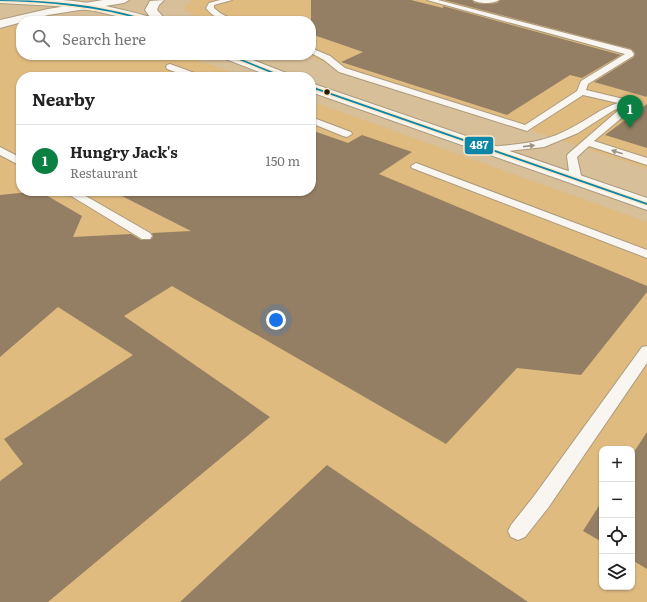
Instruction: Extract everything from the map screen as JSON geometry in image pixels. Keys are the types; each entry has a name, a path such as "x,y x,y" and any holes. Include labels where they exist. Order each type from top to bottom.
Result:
{"main road":[{"path":"0,0 82,3 124,0"},
{"path":"155,16 151,10 154,3 159,0"},
{"path":"0,19 64,3"},
{"path":"34,16 82,3 134,16"},
{"path":"0,8 36,10 73,16"},
{"path":"0,24 16,21"},
{"path":"239,60 264,72"},
{"path":"316,89 647,204"}],"lane":[{"path":"219,16 210,8 210,4 229,0"},
{"path":"316,52 327,58 342,70 436,101 527,128 581,92 584,83 626,58 630,54 628,52 430,0"},
{"path":"476,0 496,0"},
{"path":"170,67 183,72"},
{"path":"581,92 629,103"},
{"path":"490,150 540,145 574,131 611,108 629,103"},
{"path":"576,180 572,156 622,113 629,103"},
{"path":"316,122 347,134"},
{"path":"589,141 616,142 647,152"},
{"path":"589,141 647,162"},
{"path":"0,150 16,160"},
{"path":"416,166 647,254"},
{"path":"81,196 146,236"},
{"path":"518,532 541,502 647,351"}],"shaded area":[{"path":"192,0 647,0 647,169 316,59 316,16 195,16 185,10 185,6"},
{"path":"16,25 16,60 198,60 231,72 16,72 16,196 316,196 316,103 647,222 647,602 0,602 0,30"}],"building":[{"path":"311,0 411,0 443,8 443,6 621,55 582,78 570,75 507,115 341,62 363,52 316,36 316,16 311,16"},
{"path":"444,0 472,0 475,3 486,4 497,3 500,0 647,0 647,97 594,82 634,57 635,53 631,49"},
{"path":"647,104 647,148 605,135"},
{"path":"316,132 348,143 362,135 412,152 379,174 647,286 647,292 581,375 517,368 446,444 172,286 124,316 270,417 48,602 0,602 0,481 23,464 4,439 133,355 58,307 0,357 0,195 16,193 16,196 48,196 82,216 73,237 131,234 141,240 150,240 153,237 152,233 191,231 122,196 316,196"},
{"path":"647,432 647,569 635,562 635,450"},
{"path":"327,465 528,602 180,602"},
{"path":"599,506 599,540 583,531"}],"transit line":[{"name":"487","path":"0,0 76,5 132,16"},
{"name":"487","path":"241,60 271,72"},
{"name":"487","path":"316,89 647,204"}],"place":[{"name":"Hungry Jack's","path":"630,128"}]}
